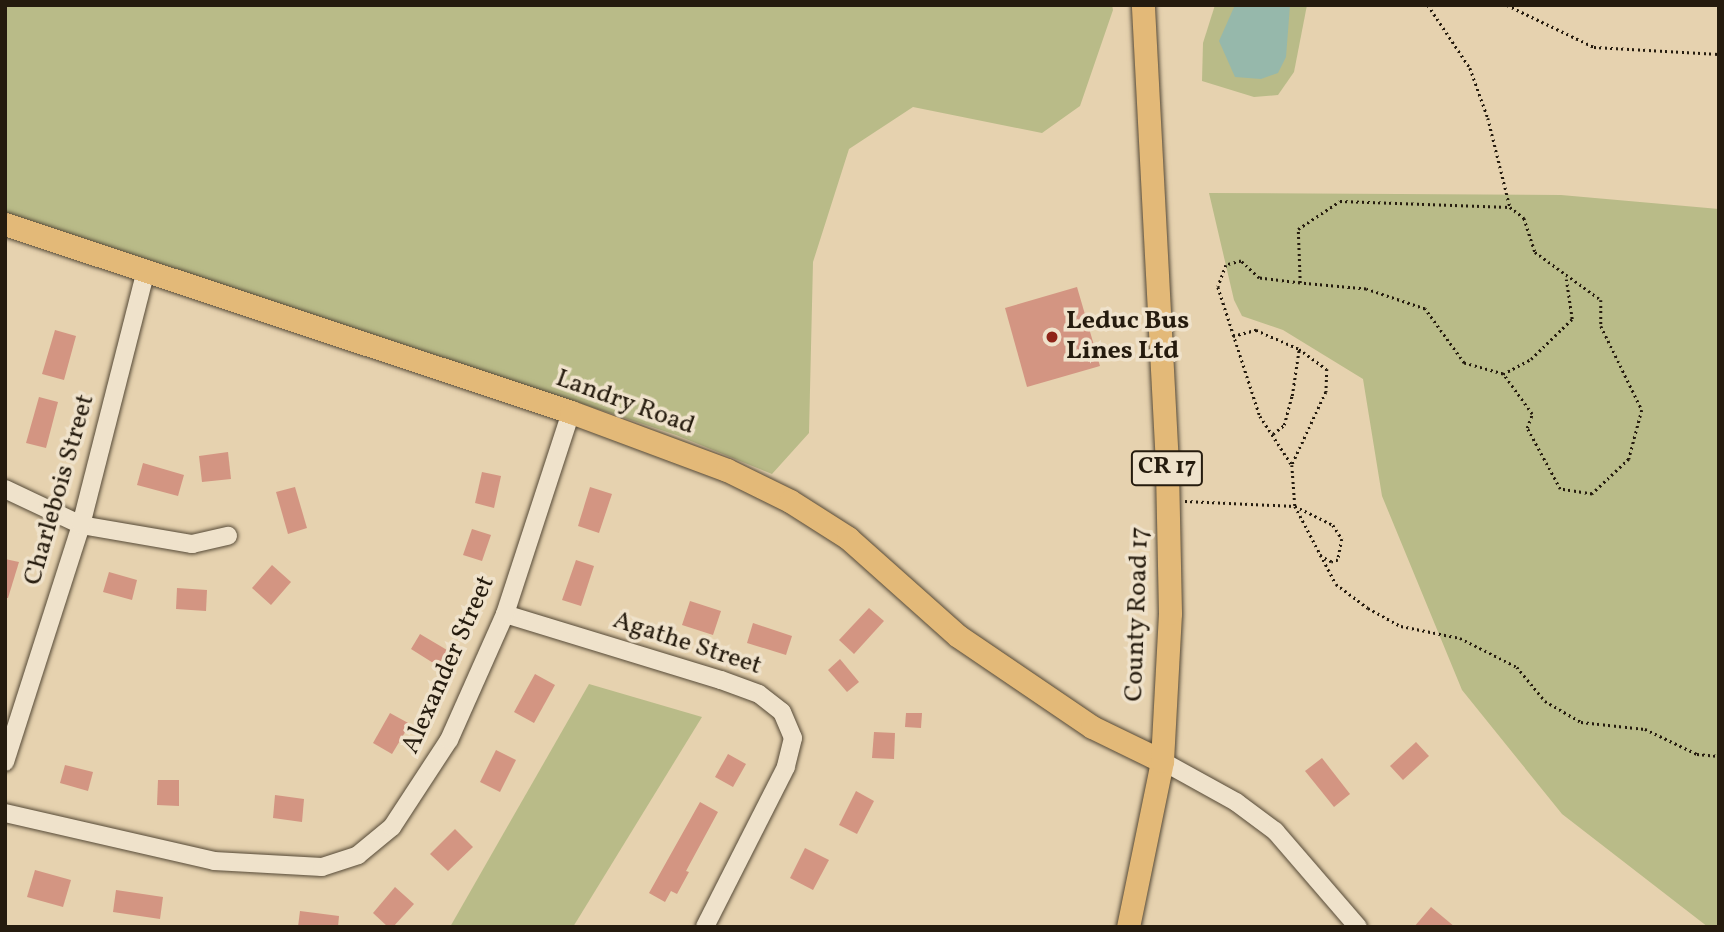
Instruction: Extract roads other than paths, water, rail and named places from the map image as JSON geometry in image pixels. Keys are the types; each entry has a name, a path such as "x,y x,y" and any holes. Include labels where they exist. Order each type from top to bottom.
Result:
{"main road":[{"name":"County Road 17","path":"1128,927 1161,761 1170,613 1168,500 1143,5"},
{"name":"Landry Road","path":"5,224 571,412 727,470 790,501 848,538 968,643 1092,727 1161,761"}],"street":[{"name":"Charlebois Street","path":"5,762 80,525 146,270"},
{"name":"Alexander Street","path":"5,813 214,861 322,867 358,855 392,827 421,787 449,740 505,614 571,412"},
{"path":"5,489 80,525 192,544 228,536"},
{"name":"Agathe Street","path":"505,614 721,680 759,694 782,712 793,738 786,767 705,927"},
{"path":"1161,761 1236,802 1275,831 1358,927"}],"place":[{"name":"Leduc Bus Lines Ltd","path":"1052,337"}]}
